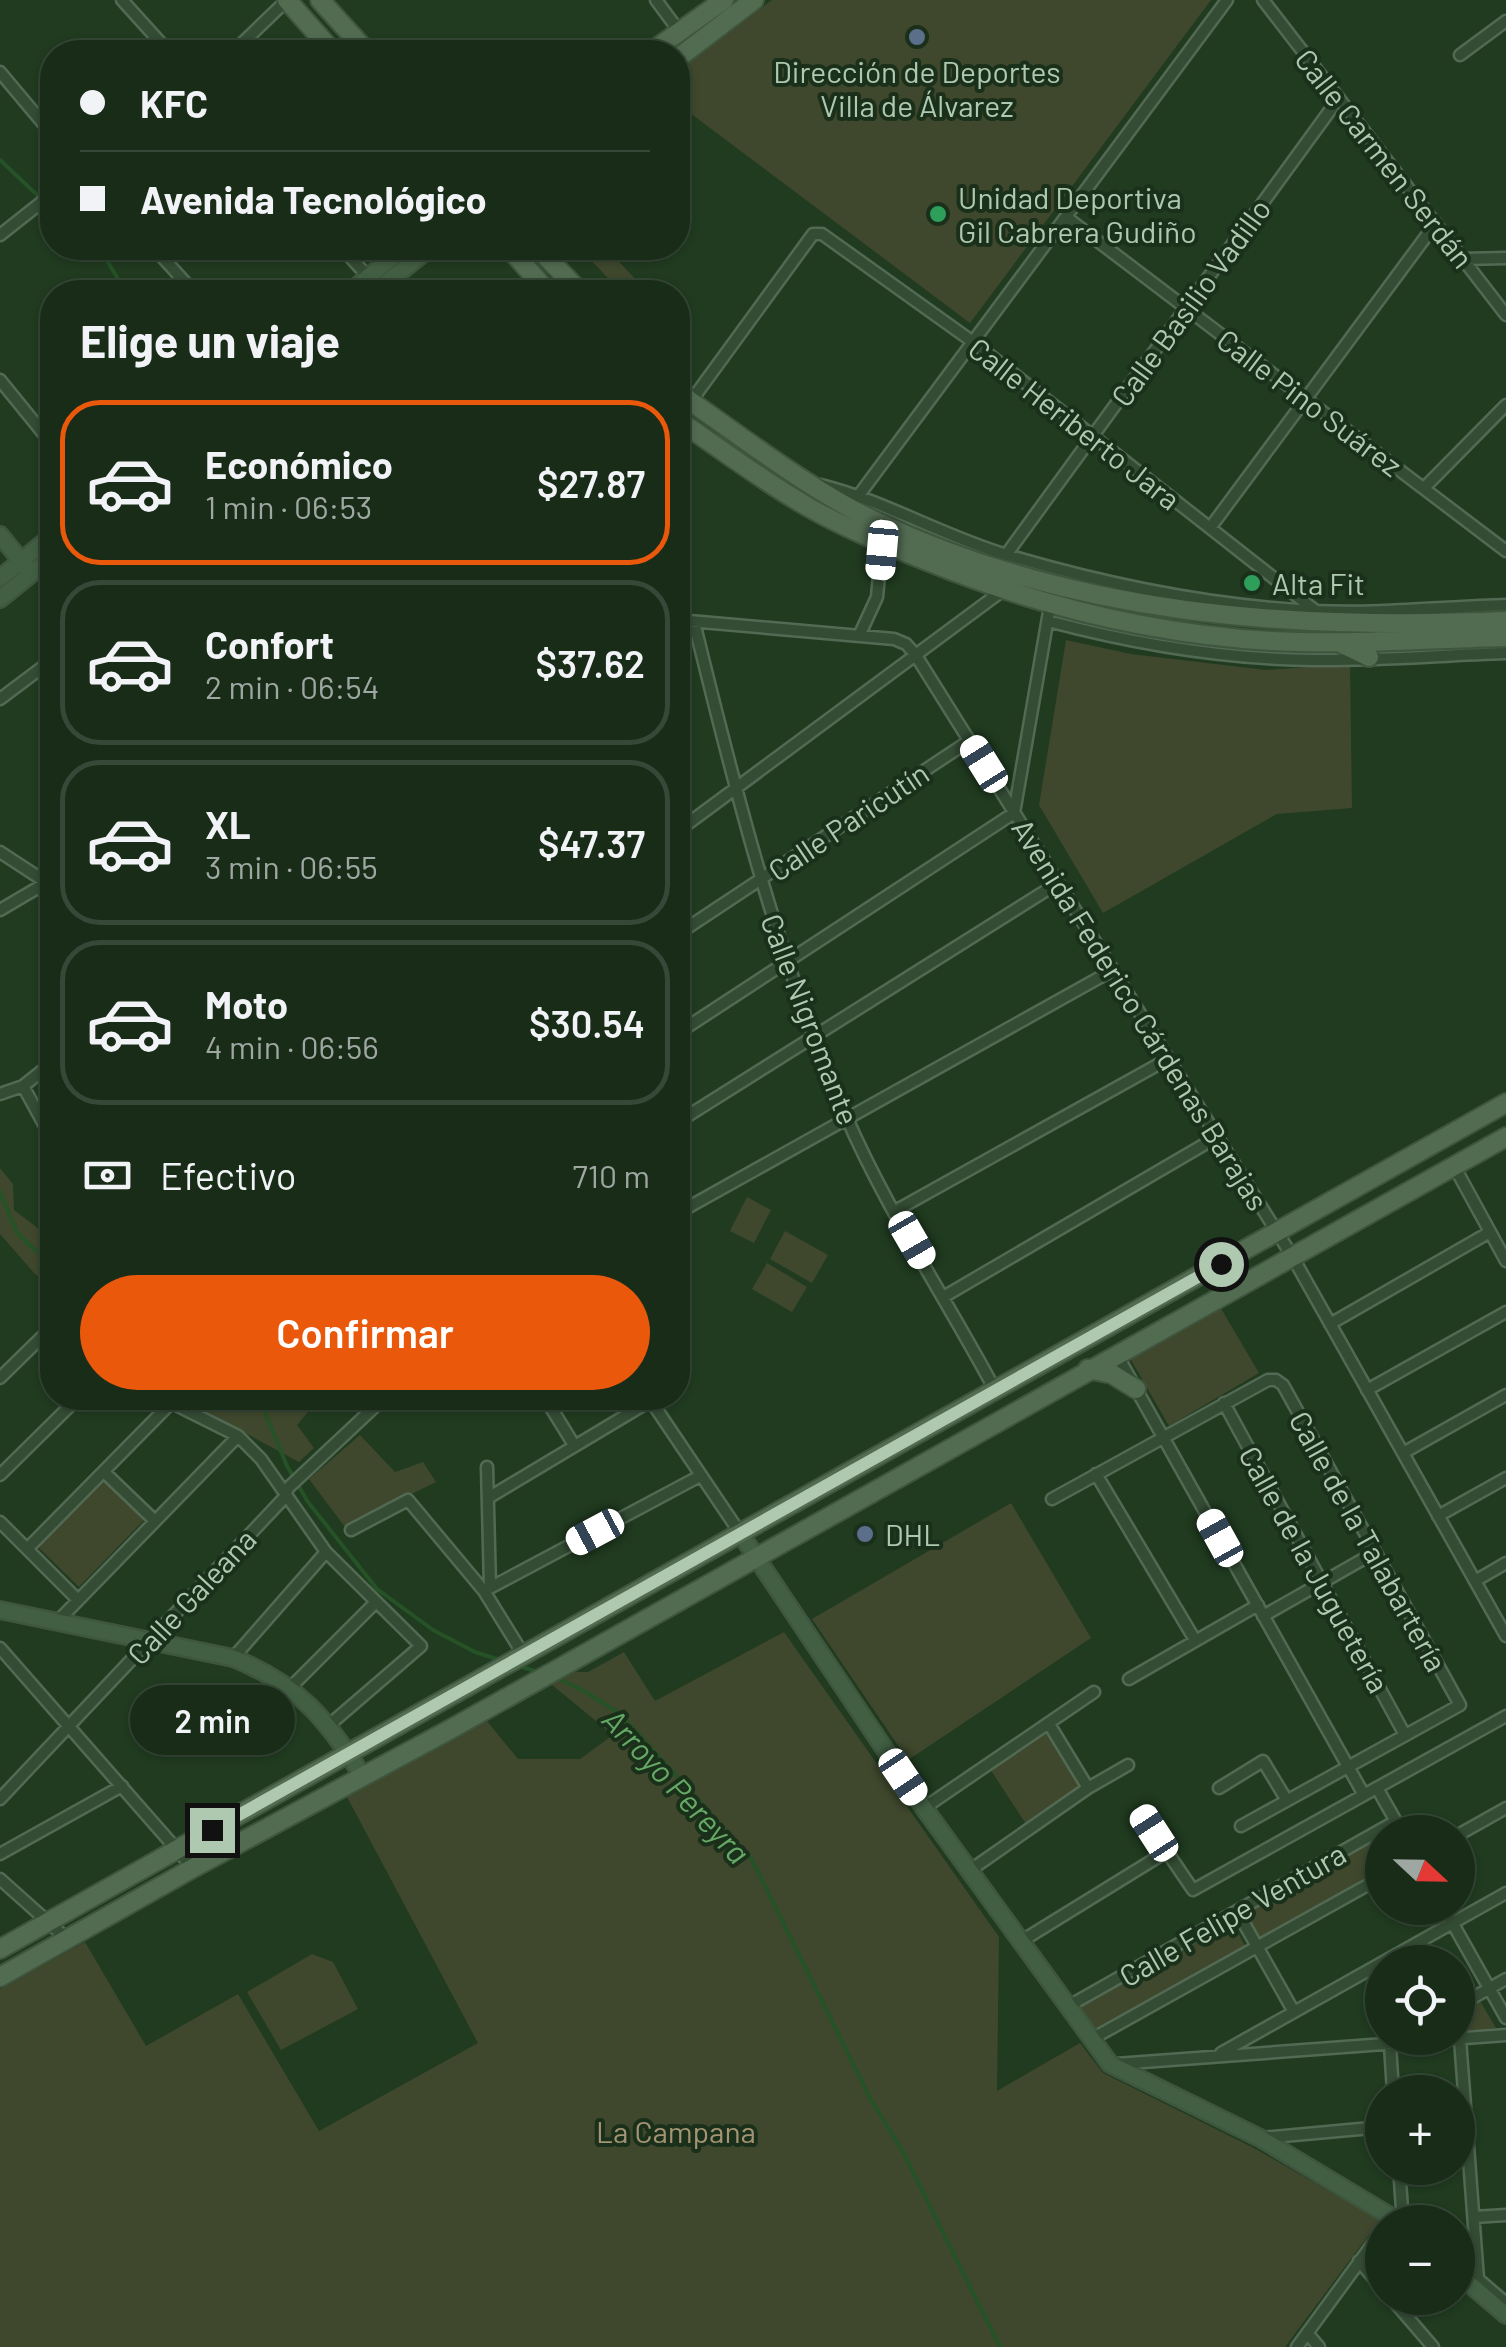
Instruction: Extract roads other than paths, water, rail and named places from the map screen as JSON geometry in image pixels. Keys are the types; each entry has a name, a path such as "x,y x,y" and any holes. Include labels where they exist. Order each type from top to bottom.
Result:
{"main road":[{"path":"287,0 322,40"},
{"path":"321,0 356,40"},
{"path":"668,40 724,0"},
{"path":"690,49 754,0"},
{"path":"379,280 395,260"},
{"path":"383,280 412,260"},
{"path":"549,260 569,280"},
{"path":"690,399 804,480 872,520 966,559 1072,590 1204,614 1506,637"},
{"path":"690,427 808,507 882,543 1049,613 1272,641 1328,625 1506,621"},
{"path":"0,536 26,568"},
{"path":"0,599 40,551"},
{"path":"0,578 40,563"},
{"path":"1328,625 1369,658"},
{"path":"0,1949 1506,1104"},
{"path":"0,1977 193,1868 364,1778 1506,1137"},
{"path":"1088,1369 1112,1374 1136,1390"},
{"path":"974,1403 991,1426"},
{"path":"740,1534 924,1808 1110,2064 1260,2138 1366,2205"},
{"path":"0,1610 232,1658 263,1670 291,1687 328,1726 364,1778"},
{"path":"1475,2284 1506,2316"}],"street":[{"path":"122,0 158,40"},
{"path":"245,40 287,0"},
{"path":"302,17 321,0"},
{"path":"656,0 680,32"},
{"path":"860,494 1226,0"},
{"name":"Calle Carmen Serdán","path":"1263,0 1506,315"},
{"path":"1460,55 1506,22"},
{"path":"0,72 40,120"},
{"name":"Calle Basilio Vadillo","path":"1006,555 1339,98"},
{"path":"0,235 40,204"},
{"name":"Calle Pino Suárez","path":"1066,217 1506,551"},
{"path":"1210,528 1436,223"},
{"name":"Calle Heriberto Jara","path":"690,388 813,234 822,234 973,342 1328,625"},
{"path":"1463,259 1506,258"},
{"path":"165,260 183,280"},
{"path":"352,260 369,280"},
{"path":"0,380 40,429"},
{"path":"1424,488 1506,405"},
{"path":"804,480 860,494 963,542 1076,575 1328,625 1506,605"},
{"path":"859,636 877,597 882,543"},
{"path":"690,823 1002,591"},
{"path":"690,1025 1014,813 1049,613 1164,646 1249,657 1316,660 1506,653"},
{"path":"690,622 894,639 915,654"},
{"name":"Calle Nigromante","path":"694,622 760,880 814,1037 848,1120 995,1390"},
{"name":"Avenida Federico Cárdenas Barajas","path":"915,654 1292,1256 1506,1636"},
{"path":"0,699 40,669"},
{"name":"Calle Paricutín","path":"690,926 969,740"},
{"path":"0,852 40,876"},
{"path":"690,1114 1058,883"},
{"path":"0,910 40,889"},
{"path":"690,1206 1113,970"},
{"path":"896,1211 1168,1059"},
{"path":"0,1094 22,1086 40,1072"},
{"path":"22,1086 40,1118"},
{"path":"945,1296 1217,1137"},
{"path":"1454,1166 1506,1261"},
{"path":"1330,1324 1490,1232"},
{"path":"1367,1390 1506,1312"},
{"path":"0,1378 40,1339"},
{"path":"1117,1354 1364,1795"},
{"name":"Calle de la Talabartería","path":"1224,1403 1268,1380 1283,1385 1460,1705 1406,1735"},
{"path":"1403,1453 1506,1395"},
{"path":"1052,1499 1224,1403"},
{"name":"Calle de la Juguetería","path":"1224,1403 1406,1735"},
{"path":"0,1475 66,1410"},
{"path":"27,1549 104,1472 157,1410"},
{"path":"186,1410 238,1436 262,1460 326,1552 422,1646 328,1726"},
{"name":"Calle Galeana","path":"0,1798 309,1467 371,1410"},
{"path":"552,1410 574,1445"},
{"path":"488,1498 631,1410"},
{"path":"656,1410 740,1534"},
{"path":"57,1622 238,1436"},
{"path":"486,1467 487,1589"},
{"path":"104,1472 155,1521"},
{"path":"1096,1474 1195,1640"},
{"path":"487,1589 700,1476"},
{"path":"1438,1516 1506,1478"},
{"path":"351,1530 408,1500 487,1589 520,1655"},
{"path":"0,1522 78,1600"},
{"path":"232,1658 326,1552"},
{"path":"1129,1679 1195,1640 1324,1582 1374,1554"},
{"path":"1475,1581 1506,1563"},
{"path":"291,1687 375,1603"},
{"path":"0,1648 193,1868"},
{"path":"924,1808 1094,1692"},
{"path":"1142,1815 1193,1890 1506,1716"},
{"path":"1048,1724 1088,1788"},
{"path":"1241,1826 1406,1735"},
{"path":"1219,1788 1263,1761 1286,1799"},
{"path":"968,1871 1128,1765"},
{"path":"0,1854 122,1786"},
{"path":"1378,1788 1393,1815"},
{"path":"1475,1825 1506,1808"},
{"name":"Calle Felipe Ventura","path":"1067,2007 1365,1839"},
{"path":"1020,1942 1166,1852"},
{"path":"0,1879 66,1938"},
{"path":"1090,2040 1365,1887"},
{"path":"1475,1910 1506,1893"},
{"path":"1237,1911 1294,2012"},
{"path":"1216,2056 1447,1925"},
{"path":"1454,1925 1506,2018"},
{"path":"1475,1996 1506,1979"},
{"path":"1475,2038 1506,2035"},
{"path":"1110,2064 1365,2047"},
{"path":"1461,2055 1473,2205"},
{"path":"1260,2138 1365,2129"},
{"path":"1475,2217 1506,2214"},
{"path":"1475,2231 1479,2286 1506,2302"},
{"path":"1298,2347 1365,2256"},
{"path":"1360,2262 1365,2268"},
{"path":"1405,2315 1434,2347"},
{"path":"1307,2333 1319,2347"}],"waterway":[{"path":"0,160 40,198"},
{"path":"107,260 119,280"},
{"name":"Arroyo Pereyra","path":"0,1192 17,1233 40,1255"},
{"name":"Arroyo Pereyra","path":"264,1410 287,1466 308,1502 377,1589 433,1630 500,1660"},
{"name":"Arroyo Pereyra","path":"519,1666 538,1672"},
{"name":"Arroyo Pereyra","path":"557,1678 620,1714 751,1858 1000,2347"}],"place":[{"name":"Dirección de Deportes Villa de Álvarez","path":"917,37"},
{"name":"Unidad Deportiva Gil Cabrera Gudiño","path":"938,214"},
{"name":"Alta Fit","path":"1252,583"},
{"name":"DHL","path":"865,1534"}],"park label":[{"name":"La Campana","path":"676,2131"}]}
